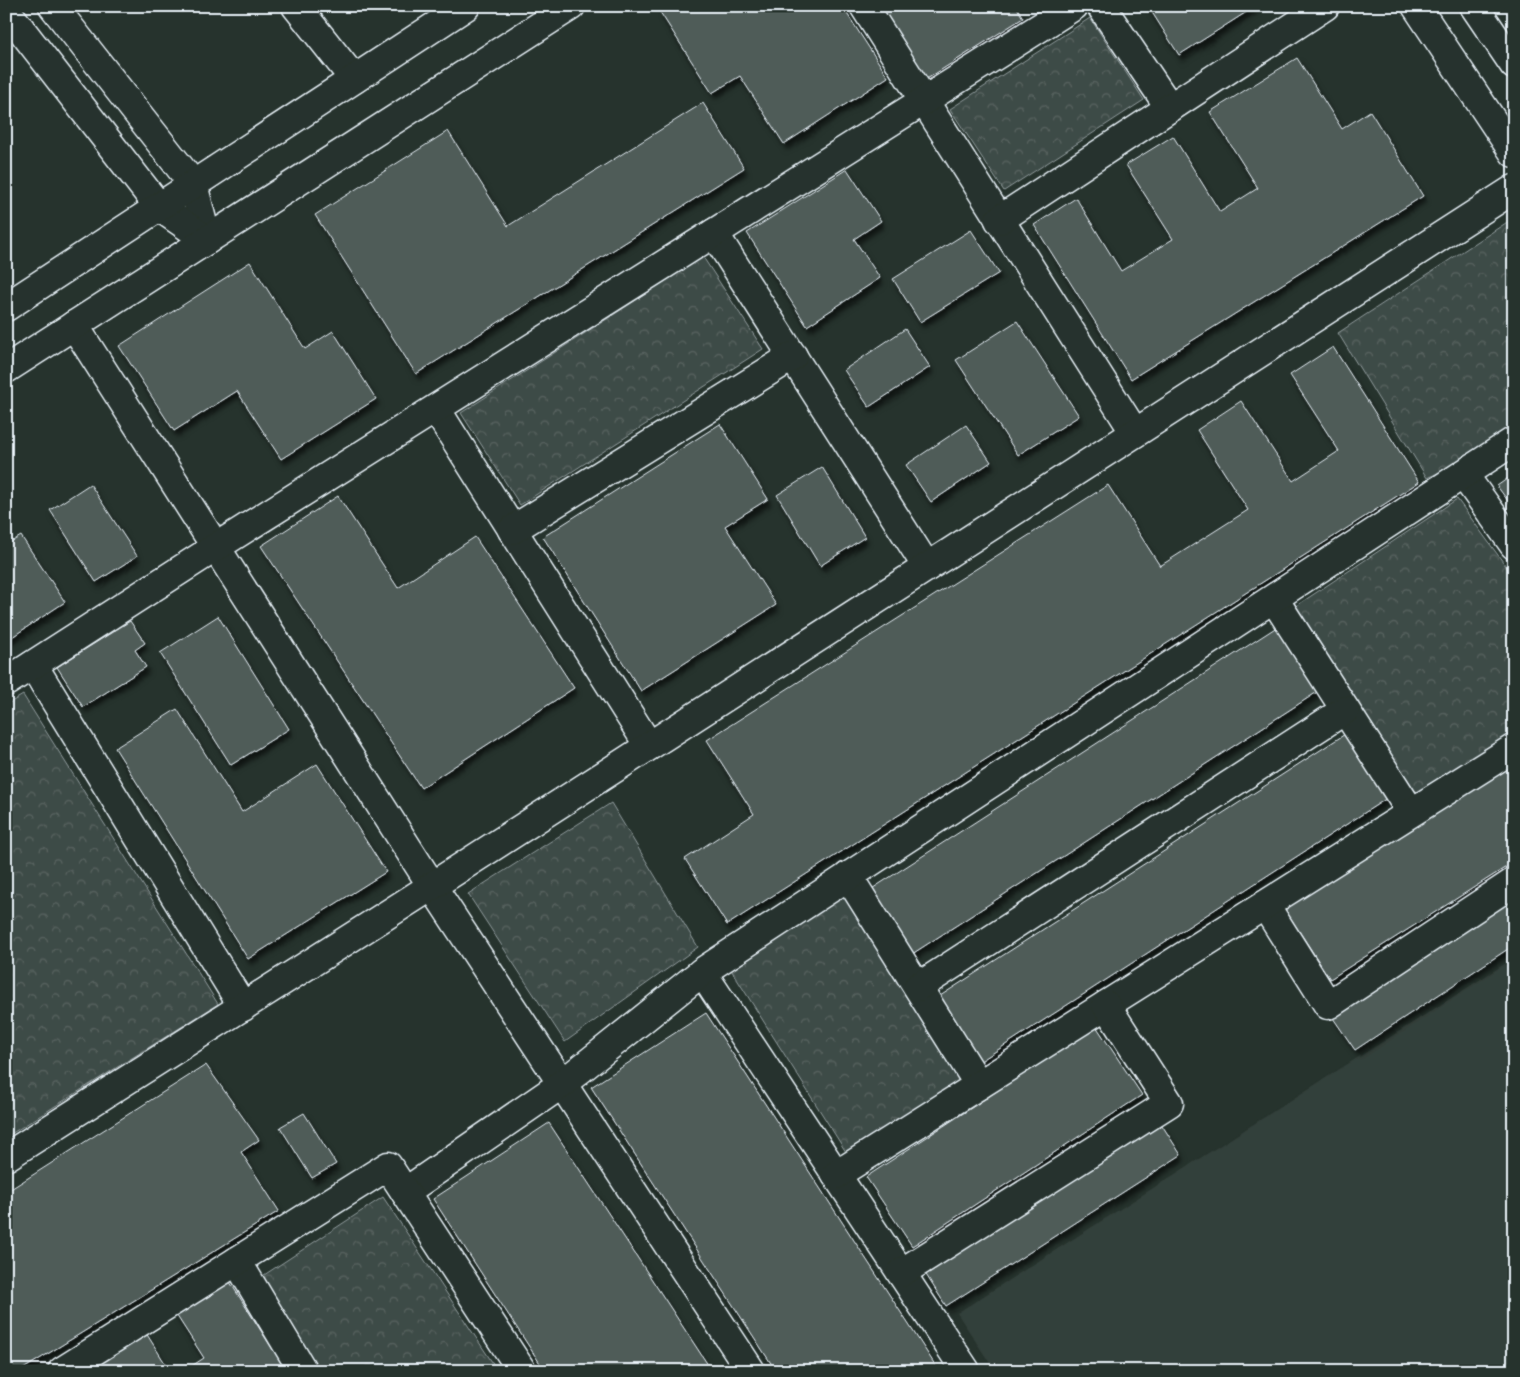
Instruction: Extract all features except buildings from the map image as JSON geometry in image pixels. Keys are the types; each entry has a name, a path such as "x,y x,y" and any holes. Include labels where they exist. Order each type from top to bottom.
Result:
{"street":[{"path":"53,6 193,184 208,240"},
{"path":"296,6 354,79"},
{"path":"6,306 466,6"},
{"path":"6,369 571,6"},
{"path":"864,6 1134,433"},
{"path":"6,682 216,547 1074,6"},
{"path":"1101,6 1170,108"},
{"path":"999,220 1325,6"},
{"path":"1416,6 1514,152"},
{"path":"1474,6 1514,65"},
{"path":"6,10 159,207 208,240"},
{"path":"6,1157 432,886 1514,189"},
{"path":"714,234 927,567"},
{"path":"74,325 432,886 751,1371"},
{"path":"512,530 792,356"},
{"path":"436,409 649,746"},
{"path":"404,1192 562,1084 702,972 1514,441"},
{"path":"1464,475 1514,545"},
{"path":"1274,599 1411,812"},
{"path":"33,665 243,1007"},
{"path":"918,986 1346,710"},
{"path":"836,1175 1514,748"},
{"path":"848,876 979,1085"},
{"path":"1265,905 1328,1005 1514,882"},
{"path":"702,972 966,1371"},
{"path":"901,1273 1169,1103 1106,1005"},
{"path":"62,1371 388,1166 522,1371"},
{"path":"237,1261 304,1371"}],"shaded area":[{"path":"1514,958 1514,1365 1504,1371 995,1371 957,1313"}],"green space":[{"path":"1090,18 1144,100 1004,191 950,109"},
{"path":"1512,219 1514,221 1514,425 1458,464 1427,478 1338,333"},
{"path":"703,257 763,349 520,505 461,413"},
{"path":"1457,499 1514,577 1514,732 1417,794 1296,606"},
{"path":"23,695 218,1004 6,1137 6,705"},
{"path":"611,803 698,947 565,1042 468,894"},
{"path":"845,891 964,1078 846,1152 728,965"},
{"path":"383,1197 498,1371 319,1371 258,1279"}]}
